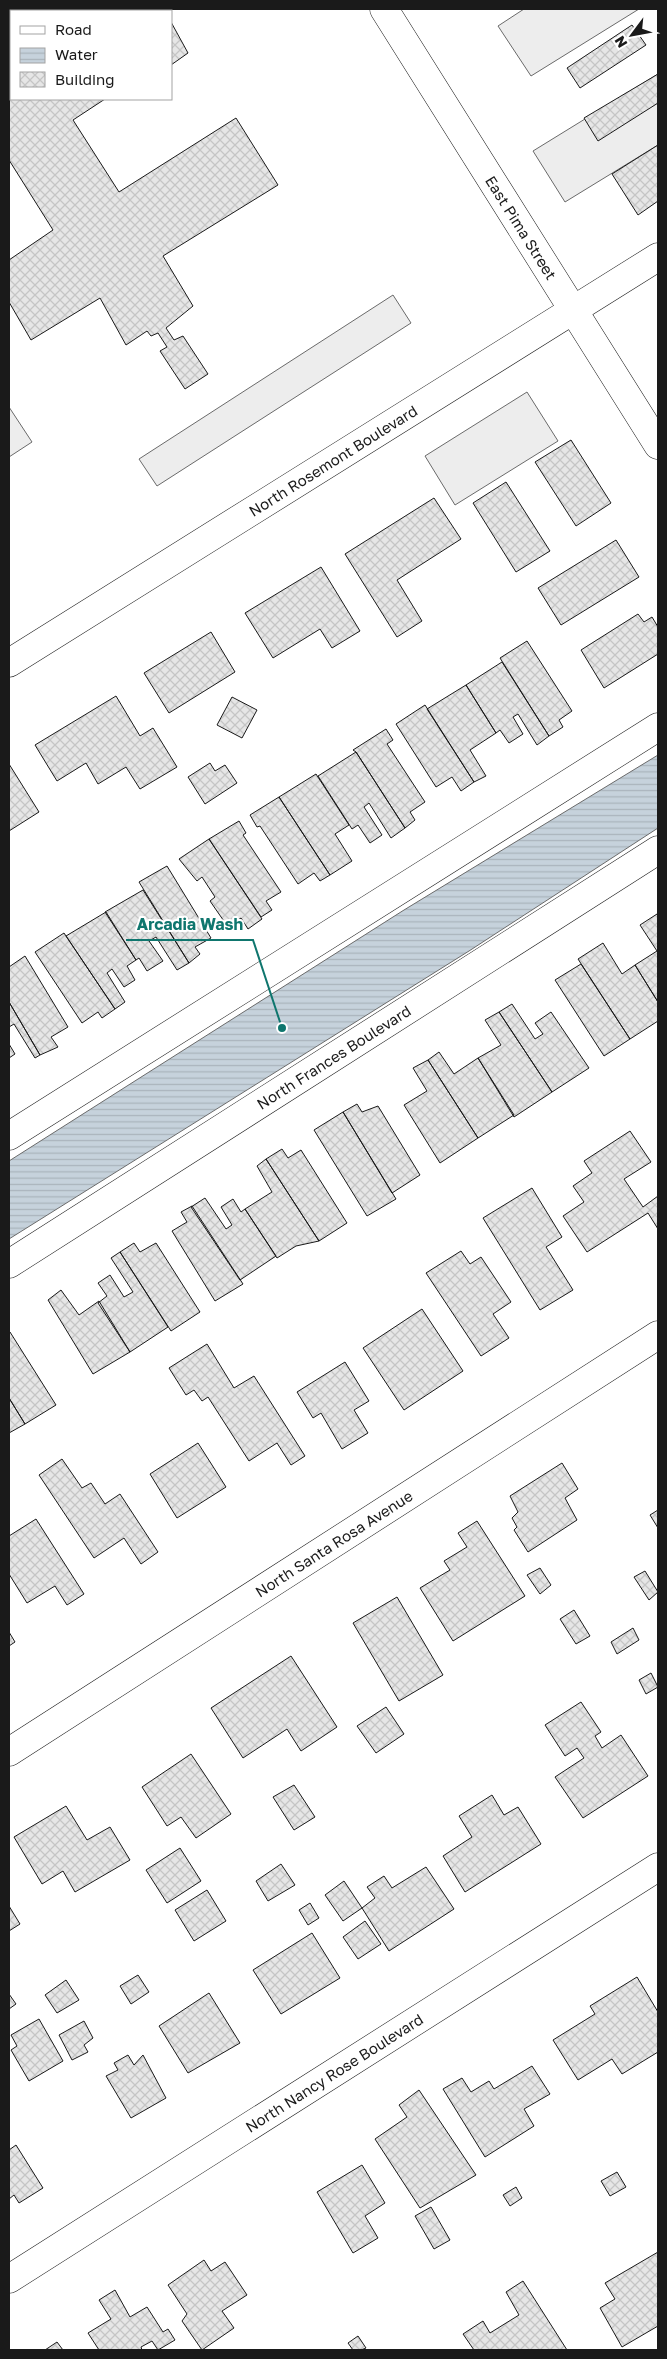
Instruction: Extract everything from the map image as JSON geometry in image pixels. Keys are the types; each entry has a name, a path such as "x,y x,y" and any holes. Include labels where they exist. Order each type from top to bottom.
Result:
{"street":[{"name":"East Pima Street","path":"384,9 658,445"},
{"name":"North Rosemont Boulevard","path":"9,663 658,257"},
{"path":"9,1136 658,727"},
{"name":"North Frances Boulevard","path":"9,1264 658,850"},
{"name":"North Santa Rosa Avenue","path":"9,1752 658,1335"},
{"name":"North Nancy Rose Boulevard","path":"9,2279 658,1867"}],"shaded area":[{"path":"524,9 639,9 531,76 498,26"},
{"path":"658,74 658,145 565,202 533,151"},
{"path":"393,295 411,323 157,486 139,459"},
{"path":"527,392 558,441 455,505 425,456"},
{"path":"9,407 32,442 9,457"}],"water":[{"path":"658,755 658,828 469,951 9,1239 9,1161 404,910"}],"building":[{"path":"152,9 152,10 54,10"},
{"path":"9,15 10,100 103,100 73,120 119,192 236,118 278,185 163,256 193,306 166,328 174,340 183,336 208,374 185,389 160,351 167,347 158,333 151,336 147,331 126,345 100,298 31,340 9,302 9,260 53,230 9,160"},
{"path":"172,24 188,53 172,64"},
{"path":"632,25 646,45 580,88 567,68"},
{"path":"658,74 658,103 598,141 584,118"},
{"path":"658,145 658,201 638,215 612,174"},
{"path":"571,440 611,503 576,526 535,462"},
{"path":"506,482 550,551 516,572 473,503"},
{"path":"434,498 461,539 397,580 422,621 397,637 345,554"},
{"path":"616,540 639,577 561,625 538,588"},
{"path":"321,567 360,631 332,648 320,629 273,658 245,613"},
{"path":"638,614 644,622 652,617 658,627 658,654 604,688 581,650"},
{"path":"211,632 235,672 169,713 144,673"},
{"path":"527,641 572,711 559,720 563,727 549,736 500,658"},
{"path":"502,662 549,736 537,745 518,714 513,717 523,734 509,743 500,730 496,733 466,685"},
{"path":"466,685 496,733 470,750 486,776 474,782 427,709"},
{"path":"116,696 140,736 153,728 177,767 140,789 126,767 98,784 86,763 57,781 35,745"},
{"path":"232,697 257,710 242,738 217,725"},
{"path":"425,705 474,782 461,791 452,777 436,787 396,724"},
{"path":"386,729 393,740 387,744 425,802 410,812 415,820 405,828 353,750"},
{"path":"356,752 405,828 391,838 369,803 364,807 382,835 370,843 358,825 352,829 318,776"},
{"path":"210,763 215,771 225,765 237,783 205,804 188,777"},
{"path":"9,764 39,812 9,831"},
{"path":"316,774 349,825 335,834 352,861 330,875 279,797"},
{"path":"279,797 330,875 320,881 314,873 298,884 260,826 257,827 250,815"},
{"path":"239,821 246,833 243,835 281,892 266,901 272,910 261,917 209,839"},
{"path":"209,839 262,919 248,929 241,918 228,927 210,901 215,897 202,877 197,881 179,859"},
{"path":"167,866 211,938 195,947 200,954 189,963 139,882"},
{"path":"143,890 189,963 177,970 156,937 149,941 163,961 147,971 139,958 136,960 105,912"},
{"path":"106,912 136,960 127,966 135,980 124,987 112,969 107,973 125,1002 115,1009 66,936"},
{"path":"657,914 658,1002 635,965 657,951 640,925"},
{"path":"64,933 115,1009 102,1018 98,1012 82,1023 35,952"},
{"path":"603,943 622,974 635,965 658,1002 658,1021 630,1039 578,959"},
{"path":"25,956 68,1027 51,1037 58,1047 40,1055 9,1002 9,967"},
{"path":"581,964 630,1039 604,1056 555,980"},
{"path":"9,1002 40,1055 35,1058 14,1024 9,1027"},
{"path":"512,1004 535,1039 543,1034 535,1023 551,1012 589,1068 552,1092 499,1012"},
{"path":"499,1012 552,1092 514,1117 478,1058 501,1045 485,1020"},
{"path":"9,1044 15,1054 9,1058"},
{"path":"439,1052 454,1074 478,1058 514,1115 478,1138 428,1060"},
{"path":"428,1060 478,1138 440,1163 404,1105 427,1091 413,1068"},
{"path":"357,1104 362,1112 378,1106 420,1175 392,1193 343,1112"},
{"path":"343,1112 396,1199 367,1216 314,1130"},
{"path":"630,1131 651,1162 624,1179 643,1207 658,1196 658,1229 648,1213 587,1252 563,1216 584,1202 573,1186 592,1173 584,1161"},
{"path":"282,1149 288,1158 301,1150 347,1223 319,1241 266,1159"},
{"path":"266,1159 319,1241 296,1246 277,1258 245,1209 272,1192 257,1166"},
{"path":"532,1188 562,1237 546,1247 573,1290 540,1310 483,1218"},
{"path":"205,1198 226,1229 232,1225 221,1207 233,1199 241,1212 245,1209 276,1256 240,1280 191,1207"},
{"path":"192,1206 243,1284 215,1301 172,1231 187,1222 181,1212"},
{"path":"134,1243 140,1252 156,1243 200,1312 171,1331 120,1252"},
{"path":"461,1251 470,1264 481,1257 511,1302 493,1314 509,1338 481,1356 426,1273"},
{"path":"120,1252 168,1327 130,1352 98,1303 107,1296 98,1283 110,1275 124,1297 133,1292 111,1258"},
{"path":"61,1290 79,1315 99,1301 130,1352 93,1374 48,1300"},
{"path":"422,1309 463,1371 404,1410 363,1348"},
{"path":"10,1332 56,1405 25,1424 9,1398"},
{"path":"207,1344 234,1388 254,1376 305,1456 291,1465 277,1443 249,1461 208,1397 202,1401 194,1390 186,1395 169,1368"},
{"path":"345,1362 369,1401 354,1410 368,1433 342,1449 321,1413 313,1418 297,1392"},
{"path":"9,1398 25,1424 9,1433"},
{"path":"198,1443 226,1487 177,1518 150,1474"},
{"path":"62,1459 82,1488 91,1483 105,1504 120,1494 158,1552 141,1564 124,1538 94,1558 39,1475"},
{"path":"562,1463 578,1489 565,1498 577,1520 528,1552 514,1530 517,1527 512,1518 518,1512 510,1496"},
{"path":"658,1510 658,1528 650,1515"},
{"path":"36,1519 84,1594 67,1605 55,1586 27,1603 9,1574 9,1536"},
{"path":"477,1521 525,1596 453,1641 420,1588 450,1570 444,1561 467,1547 458,1533"},
{"path":"540,1568 551,1585 540,1594 527,1575"},
{"path":"645,1571 658,1592 649,1600 634,1577"},
{"path":"397,1597 443,1675 399,1701 353,1623"},
{"path":"574,1610 590,1636 576,1644 560,1619"},
{"path":"633,1628 639,1640 617,1654 611,1642"},
{"path":"9,1632 15,1642 9,1646"},
{"path":"291,1656 337,1727 301,1751 287,1729 243,1758 211,1708"},
{"path":"651,1673 658,1687 646,1694 639,1680"},
{"path":"581,1702 601,1732 595,1736 602,1748 621,1735 648,1776 583,1818 555,1777 584,1758 577,1748 565,1756 545,1725"},
{"path":"386,1707 404,1734 376,1753 357,1726"},
{"path":"191,1754 231,1814 196,1838 181,1817 167,1826 142,1787"},
{"path":"294,1785 315,1817 294,1830 273,1797"},
{"path":"492,1795 504,1815 518,1807 541,1844 465,1892 443,1856 472,1837 459,1816"},
{"path":"66,1806 87,1840 110,1827 130,1860 75,1892 63,1871 42,1884 14,1837"},
{"path":"180,1848 201,1881 167,1903 146,1870"},
{"path":"281,1864 295,1885 268,1901 256,1881"},
{"path":"426,1867 454,1909 389,1951 362,1908 375,1898 367,1887 384,1876 392,1888"},
{"path":"344,1881 362,1908 343,1921 325,1895"},
{"path":"207,1890 226,1921 194,1941 175,1910"},
{"path":"310,1903 319,1918 308,1925 299,1910"},
{"path":"9,1906 20,1924 9,1931"},
{"path":"365,1921 381,1944 358,1959 343,1937"},
{"path":"312,1933 340,1978 281,2014 253,1970"},
{"path":"138,1975 149,1992 131,2004 120,1986"},
{"path":"637,1977 658,2012 658,2052 622,2074 612,2059 578,2080 553,2040 595,2014 590,2006"},
{"path":"66,1980 79,2000 57,2013 45,1995"},
{"path":"209,1993 240,2043 188,2073 159,2026"},
{"path":"9,1994 16,2004 9,2009"},
{"path":"39,2019 63,2061 29,2081 11,2050 17,2046 11,2035"},
{"path":"84,2021 93,2038 84,2045 88,2052 72,2060 59,2035"},
{"path":"128,2055 134,2065 143,2055 166,2098 131,2118 106,2076 118,2070 114,2063"},
{"path":"532,2066 550,2094 524,2109 534,2126 485,2157 443,2089 462,2078 471,2092 489,2081 494,2089"},
{"path":"419,2090 476,2175 420,2208 375,2139 407,2117 399,2105"},
{"path":"16,2145 43,2188 19,2203 14,2195 9,2199 9,2150"},
{"path":"362,2165 385,2203 365,2216 378,2238 353,2253 317,2192"},
{"path":"617,2172 626,2187 610,2196 601,2181"},
{"path":"516,2187 522,2198 510,2206 503,2195"},
{"path":"431,2207 450,2240 434,2249 415,2216"},
{"path":"658,2252 658,2326 622,2347 600,2308 615,2299 605,2283"},
{"path":"204,2260 211,2271 225,2262 247,2295 222,2311 234,2328 202,2350 182,2321 187,2314 168,2285"},
{"path":"523,2281 567,2350 474,2350 463,2334 483,2321 490,2333 519,2315 506,2292"},
{"path":"115,2290 130,2317 147,2307 163,2332 168,2329 175,2340 158,2350 152,2341 141,2347 142,2350 99,2350 88,2333 111,2319 99,2300"},
{"path":"358,2336 366,2348 353,2350 348,2343"},
{"path":"57,2342 63,2350 45,2350"}],"place":[{"name":"Arcadia Wash","path":"282,1028"}]}
